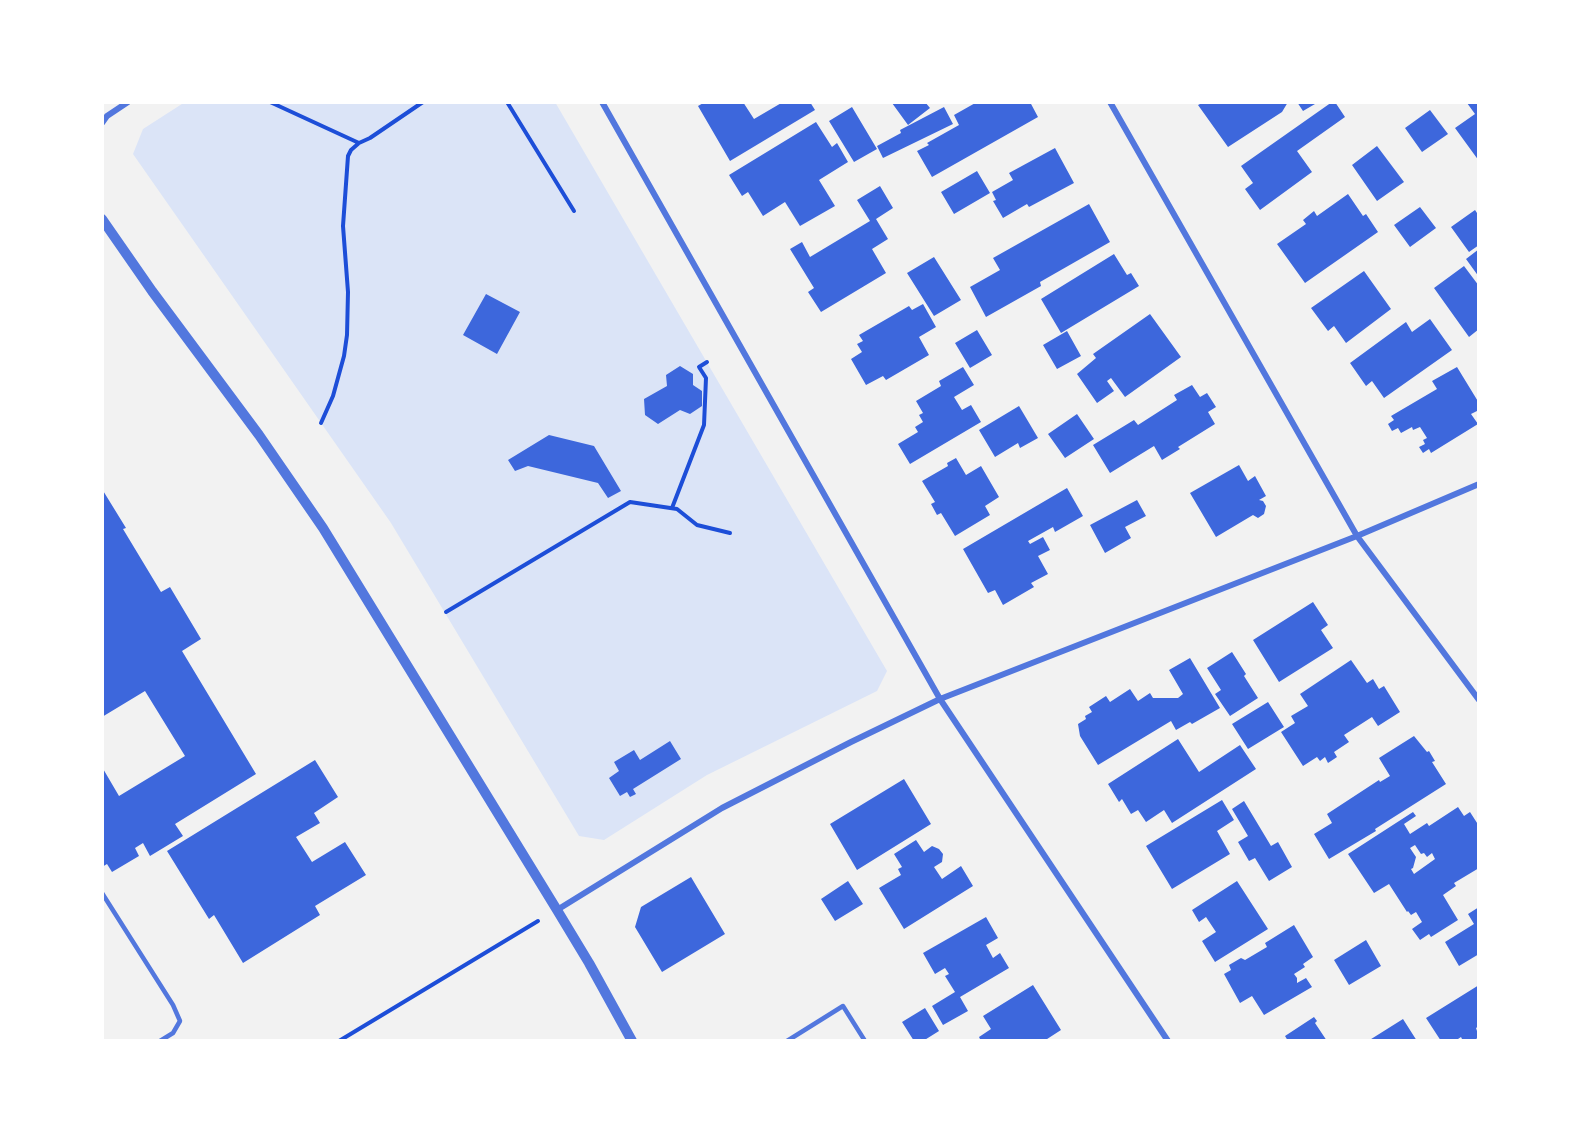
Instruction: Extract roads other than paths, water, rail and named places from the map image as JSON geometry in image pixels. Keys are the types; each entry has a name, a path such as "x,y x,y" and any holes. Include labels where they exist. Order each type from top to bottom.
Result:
{"street":[{"path":"102,123 107,116 128,102"},
{"path":"602,102 940,699 1168,1041"},
{"path":"1110,102 1357,536 1479,700"},
{"path":"102,219 152,291 259,435 323,528 589,963 632,1041"},
{"path":"557,910 722,808 940,699 1357,536 1479,484"}],"lane":[{"path":"102,893 173,1005 180,1021 173,1034 160,1041"},
{"path":"787,1041 843,1006 865,1041"}]}
